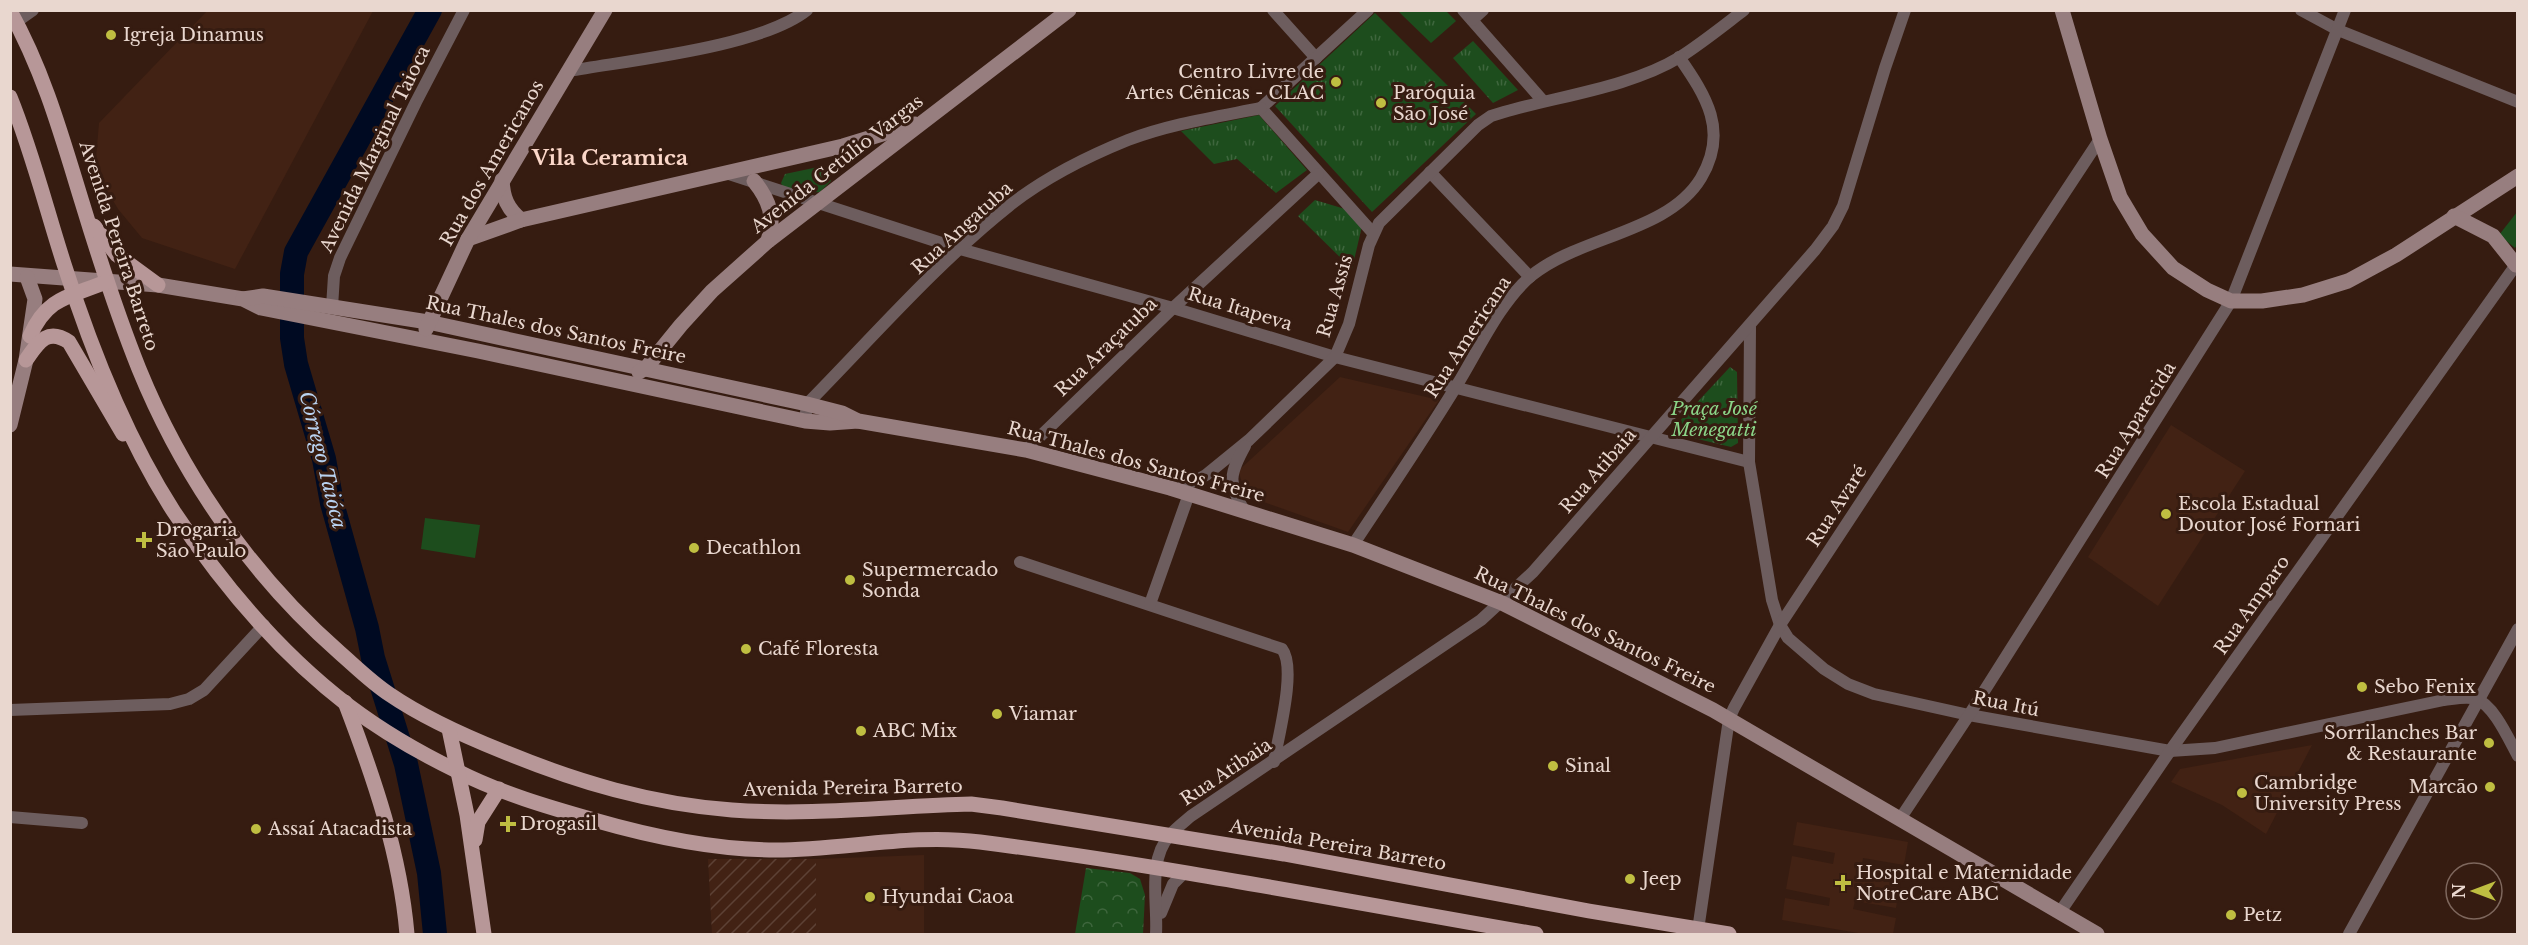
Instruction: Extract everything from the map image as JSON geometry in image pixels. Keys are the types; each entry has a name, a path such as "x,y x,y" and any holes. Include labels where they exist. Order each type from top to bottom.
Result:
{"main road":[{"name":"Avenida Pereira Barreto","path":"13,17 46,87 106,282 140,371 174,441 211,506 242,550 279,595 371,680 416,711 449,729 571,779 688,805 773,812 971,804 1170,835 1729,934"},
{"path":"10,97 74,295 120,411 173,510 207,559 293,656 345,702 384,729 459,772 499,789 612,825 692,843 776,850 949,839 981,842 1185,872 1536,934"},
{"path":"84,211 117,255 158,285"},
{"path":"30,336 44,311 59,300 106,282"},
{"path":"26,360 40,341 47,337 60,336 69,342 106,409 146,463"},
{"path":"345,702 373,776 395,852 407,934"},
{"path":"449,729 473,849 484,934"},
{"path":"473,849 478,822 499,789"}],"street":[{"path":"13,17 33,10"},
{"name":"Avenida Marginal Taioca","path":"332,307 334,276 340,258 464,10"},
{"name":"Rua dos Americanos","path":"423,341 428,322 468,239 605,10"},
{"path":"569,71 714,45 773,29 807,10"},
{"name":"Avenida Getúlio Vargas","path":"646,368 712,291 768,241 1069,10"},
{"path":"1273,10 1316,58"},
{"path":"1368,10 1261,108 1373,233 1379,223 1485,120 1543,101 1630,79 1679,57 1744,10"},
{"path":"1463,10 1543,101"},
{"path":"1472,20 1483,10"},
{"name":"Rua Atibaia","path":"1170,835 1191,816 1481,620 1533,572 1750,327 1833,226 1844,206 1885,68 1905,10"},
{"path":"2062,10 2100,139 2120,197 2142,234 2173,268 2207,290 2231,301 2262,301 2303,295 2348,281 2396,255 2517,176"},
{"path":"2301,10 2338,30 2517,102"},
{"name":"Rua Aparecida","path":"1900,819 1969,715 2231,301 2344,10"},
{"name":"Rua Americana","path":"1353,545 1457,386 1501,313 1530,277 1552,261 1652,219 1675,206 1701,180 1712,151 1713,119 1701,90 1679,57"},
{"name":"Rua Angatuba","path":"807,404 960,249 1009,206 1040,184 1090,158 1151,132 1261,108"},
{"path":"468,239 521,220 843,146 925,120"},
{"name":"Rua Avaré","path":"1698,930 1729,719 1780,625 2100,139"},
{"path":"1430,172 1530,277"},
{"name":"Rua Itapeva","path":"726,173 960,249 1173,308 1335,357 1457,386 1749,462"},
{"name":"Rua Araçatuba","path":"1026,450 1173,308 1318,174"},
{"path":"502,180 505,202 511,212 521,220"},
{"path":"754,181 764,194 772,213 772,226 768,241"},
{"path":"2454,216 2493,236 2517,263"},
{"name":"Rua Assis","path":"1170,488 1196,481 1206,475 1249,440 1335,357 1349,324 1373,233"},
{"name":"Rua Amparo","path":"2060,912 2170,751 2517,263"},
{"name":"Rua Thales dos Santos Freire","path":"10,274 158,285 299,308 423,341 805,421 830,423 858,421 1026,450 1244,510 1353,545 1502,603 1729,719 2097,934"},
{"path":"11,424 30,336 34,299 27,277"},
{"name":"Rua Thales dos Santos Freire","path":"299,308 332,307 428,322 807,404 836,411 858,421"},
{"name":"Rua Itú","path":"1750,327 1749,462 1772,600 1780,625 1788,638 1824,669 1848,684 1874,694 1969,715 2170,751 2215,748 2444,700 2478,700"},
{"path":"611,380 646,368"},
{"path":"805,421 807,404"},
{"name":"Rua Assis","path":"1244,510 1234,494 1232,479 1235,464 1249,440"},
{"path":"1150,604 1189,494"},
{"path":"1020,562 1272,644 1286,654 1288,673 1274,762"},
{"path":"10,710 170,704 189,699 204,690 264,625"},
{"path":"2349,934 2517,629"},
{"path":"2478,700 2493,714 2517,756"},
{"path":"10,817 82,823"},
{"path":"1157,930 1157,868 1161,849 1170,835"},
{"path":"1157,930 1169,890 1185,872"}],"shaded area":[{"path":"208,10 373,11 235,269 142,238 118,209 95,170 99,123"},
{"path":"1340,377 1439,400 1348,532 1247,496 1238,471"},
{"name":"Escola Estadual Doutor José Fornari","path":"2171,425 2245,471 2158,606 2088,557"},
{"name":"Cambridge University Press","path":"2312,745 2266,834 2222,805 2171,782 2180,769"},
{"name":"Hospital e Maternidade NotreCare ABC","path":"1797,822 1908,842 1904,865 1863,858 1861,870 1901,877 1896,908 1855,901 1853,909 1896,918 1893,934 1864,934 1782,920 1785,898 1829,906 1830,898 1786,889 1792,856 1833,864 1835,853 1793,845"},
{"name":"Hyundai Caoa","path":"924,855 924,934 816,934 816,859"},
{"path":"708,859 816,859 816,934 712,934"}],"green space":[{"path":"1398,11 1446,11 1456,21 1431,43"},
{"path":"1375,13 1476,114 1372,212 1275,106"},
{"path":"1473,41 1518,90 1493,103 1453,58"},
{"path":"1259,115 1307,170 1276,193 1237,159 1214,164 1181,131"},
{"path":"823,166 831,181 820,192 801,193 783,187 781,183 785,174"},
{"path":"1315,200 1345,209 1362,226 1352,269 1298,216"},
{"path":"2517,212 2517,245 2515,248 2499,235"},
{"name":"Praça José Menegatti","path":"1730,367 1737,372 1738,443 1731,447 1681,435 1677,424"},
{"path":"425,518 480,525 475,558 421,549"},
{"path":"1086,868 1130,873 1140,879 1145,895 1143,934 1075,934"}],"waterway":[{"name":"Córrego Taióca","path":"430,10 296,252 292,274 292,338 296,364 324,459 332,503 367,628 373,658 406,764 429,873 435,934"}],"place":[{"name":"Igreja Dinamus","path":"111,35"},
{"name":"Centro Livre de Artes Cênicas - CLAC","path":"1336,82"},
{"name":"Paróquia São José","path":"1381,103"},
{"name":"Escola Estadual Doutor José Fornari","path":"2166,514"},
{"name":"Drogaria São Paulo","path":"144,540"},
{"name":"Decathlon","path":"694,548"},
{"name":"Supermercado Sonda","path":"850,580"},
{"name":"Café Floresta","path":"746,649"},
{"name":"Sebo Fenix","path":"2362,687"},
{"name":"Viamar","path":"997,714"},
{"name":"ABC Mix","path":"861,731"},
{"name":"Sorrilanches Bar & Restaurante","path":"2489,743"},
{"name":"Sinal","path":"1553,766"},
{"name":"Marcão","path":"2490,787"},
{"name":"Cambridge University Press","path":"2242,793"},
{"name":"Drogasil","path":"508,824"},
{"name":"Assaí Atacadista","path":"256,829"},
{"name":"Jeep","path":"1630,879"},
{"name":"Hospital e Maternidade NotreCare ABC","path":"1843,883"},
{"name":"Hyundai Caoa","path":"870,897"},
{"name":"Petz","path":"2231,915"}],"district":[{"name":"Vila Ceramica","path":"610,158"}]}
